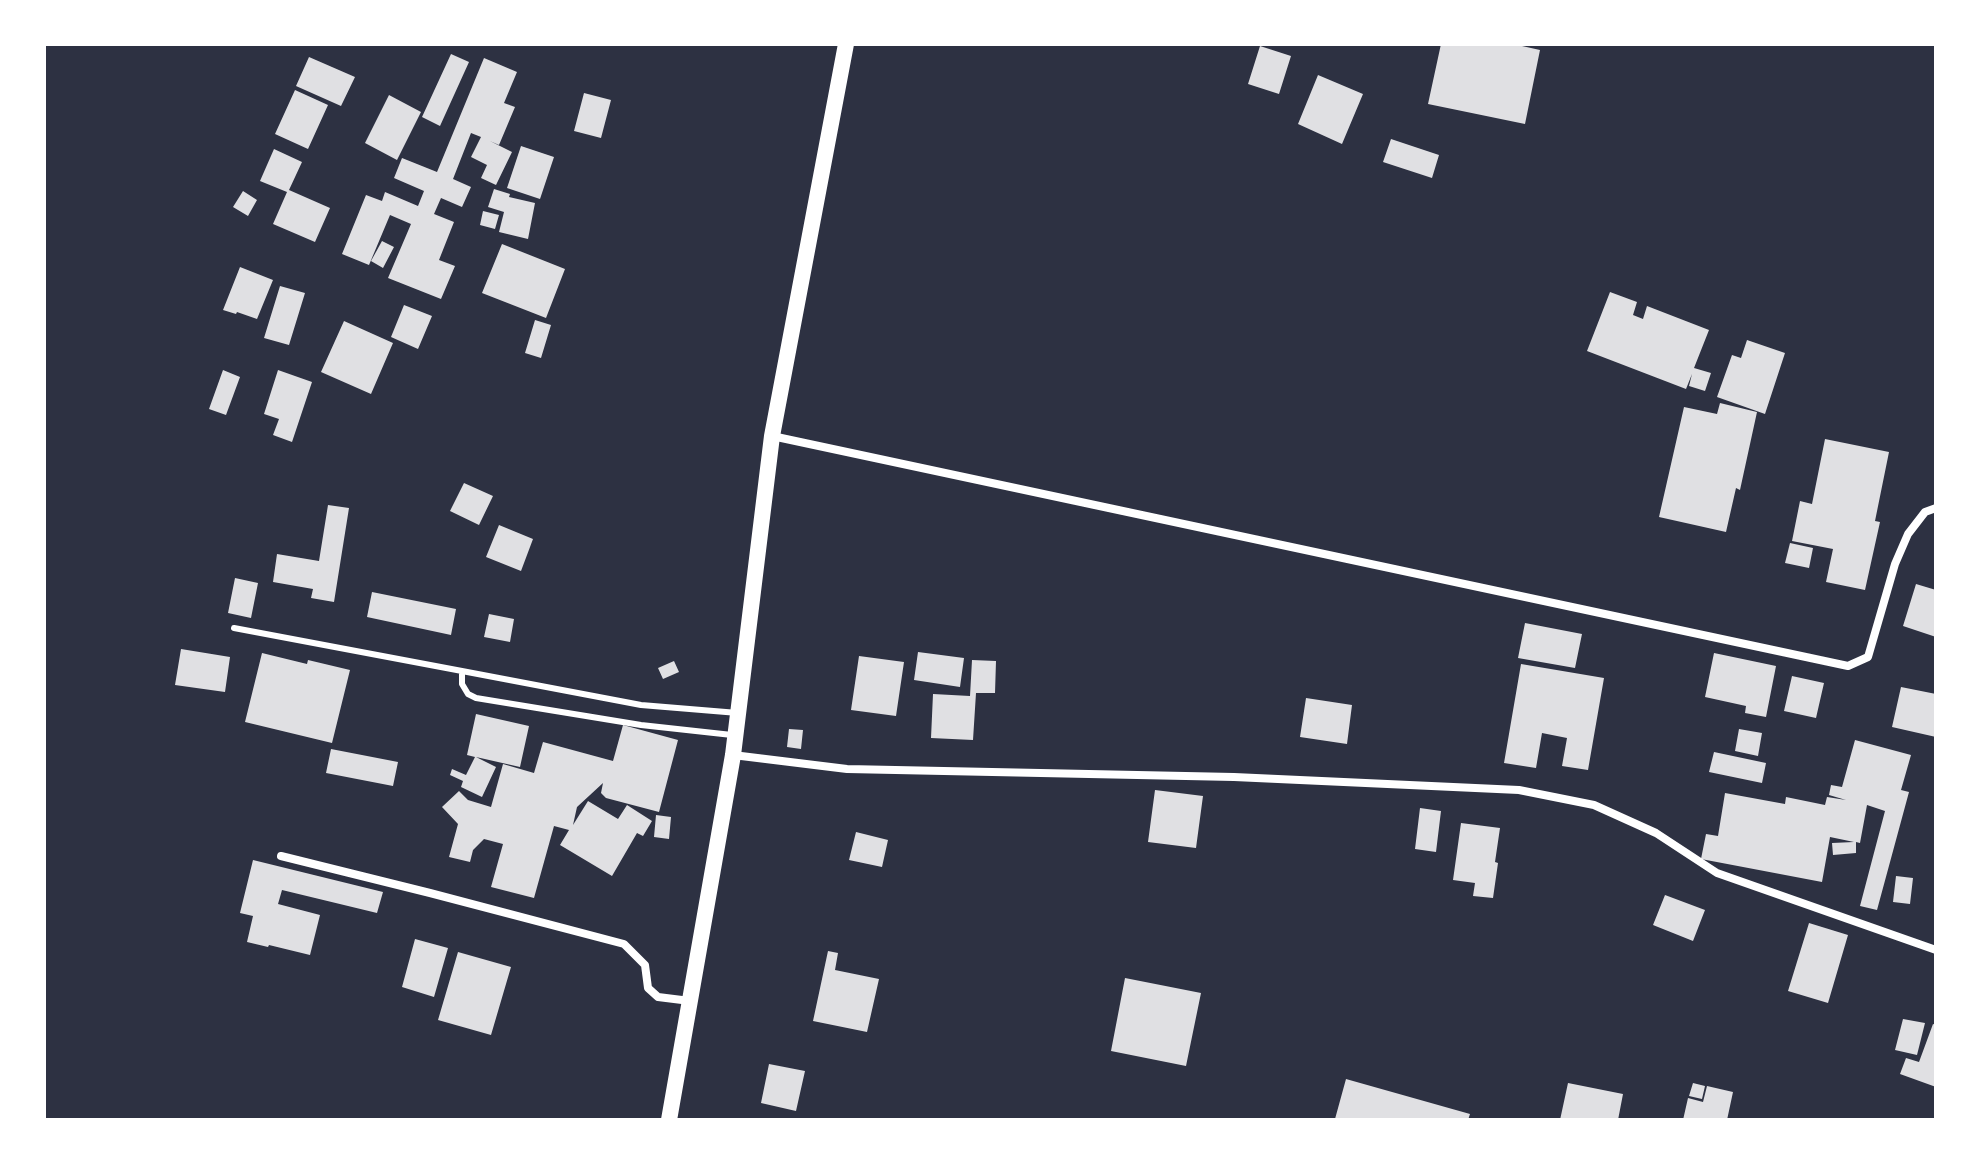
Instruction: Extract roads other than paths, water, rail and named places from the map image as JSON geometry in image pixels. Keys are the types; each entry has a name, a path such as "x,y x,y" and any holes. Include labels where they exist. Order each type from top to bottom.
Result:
{"main road":[{"path":"669,1120 733,755 772,436 846,44"}],"street":[{"path":"772,436 1848,666 1868,657 1895,564 1908,534 1925,512 1936,508"},
{"path":"733,755 847,769 1234,777 1519,790 1594,805 1656,833 1717,873 1936,950"},
{"path":"281,856 624,944 645,965 648,988 658,997 690,1001"}],"lane":[{"path":"234,628 641,705 738,713"},
{"path":"462,671 462,684 468,694 476,698 641,725 735,735"}]}
